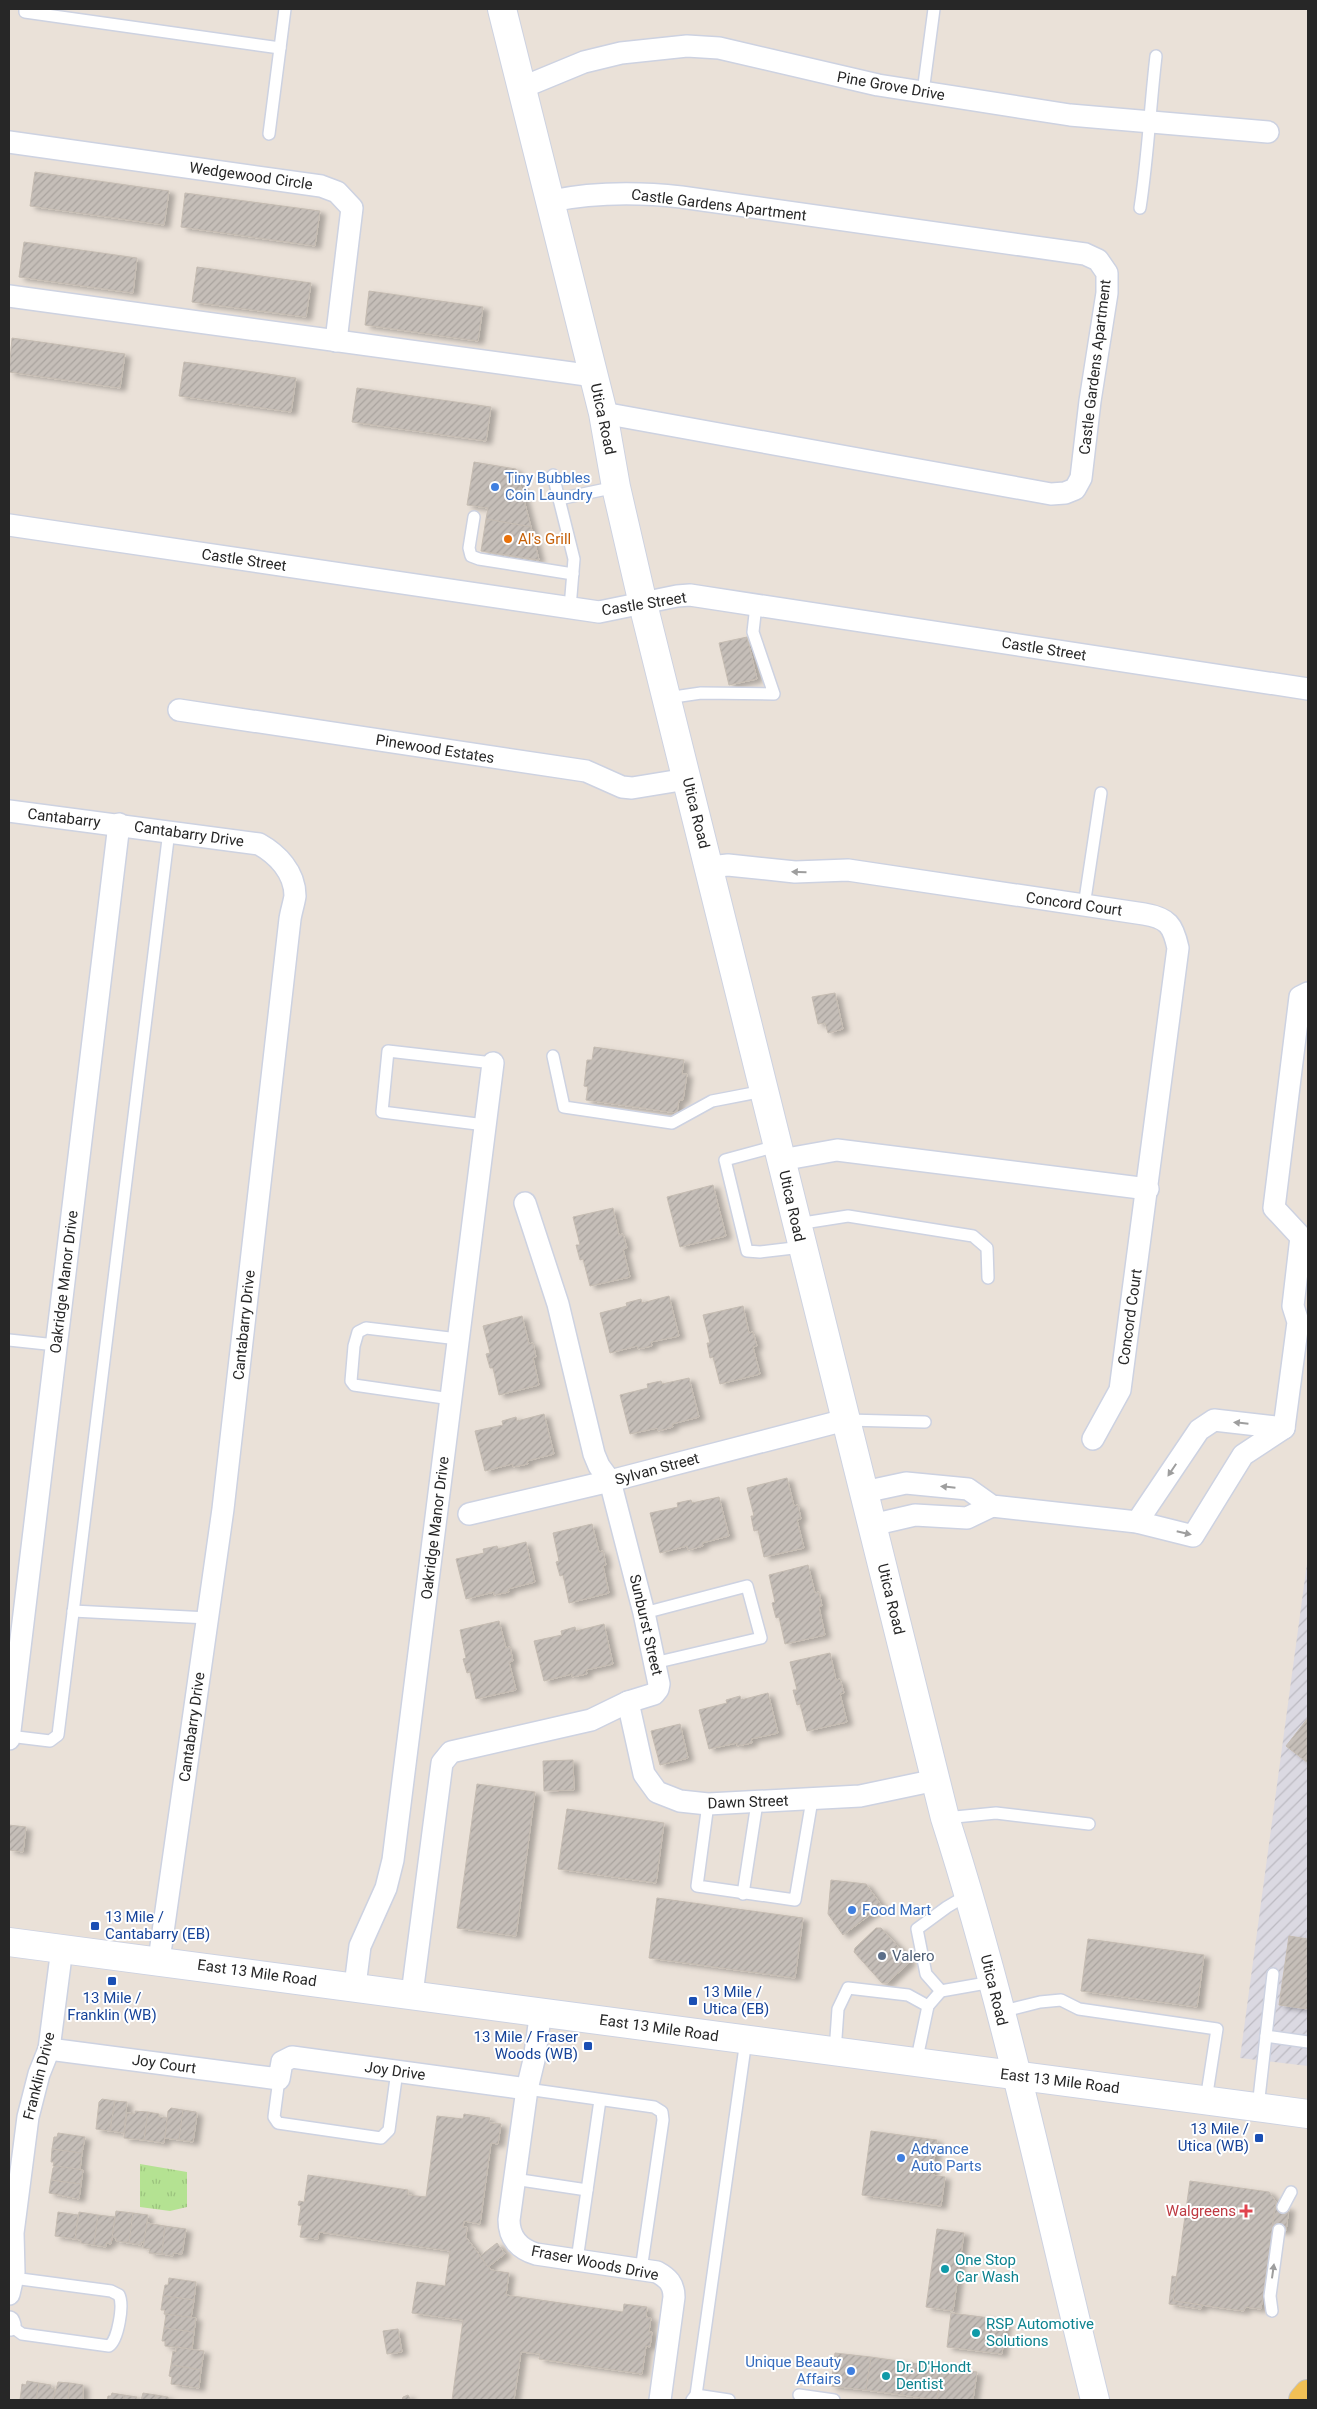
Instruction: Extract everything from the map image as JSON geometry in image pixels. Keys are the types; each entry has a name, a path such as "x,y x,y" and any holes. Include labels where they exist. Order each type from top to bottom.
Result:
{"main road":[{"name":"Utica Road","path":"502,9 603,413 616,487 643,604 766,1090 799,1236 945,1818 969,1894 1016,2075 1092,2400"},
{"name":"East 13 Mile Road","path":"9,1942 159,1960 916,2063 1308,2114"},
{"path":"1303,2400 1308,2394"}],"street":[{"name":"Pine Grove Drive","path":"521,88 584,62 621,53 687,46 719,48 822,73 923,92 1070,115 1268,132"},
{"name":"Wedgewood Circle","path":"9,142 321,186 336,192 352,208 336,341"},
{"name":"Castle Gardens Apartment","path":"551,200 580,195 616,193 646,193 681,197 1085,254 1098,260 1107,273 1107,293 1090,402 1081,478 1075,489 1065,493 1052,494 603,413"},
{"path":"9,296 594,376"},
{"name":"Castle Street","path":"9,525 600,612 690,595 1308,689"},
{"name":"Pinewood Estates","path":"179,710 586,771 622,787 652,786 687,779"},
{"name":"Cantabarry","path":"9,811 119,824"},
{"name":"Cantabarry Drive","path":"119,824 259,844 273,852 288,870 295,895 290,919 223,1510 159,1960"},
{"name":"Oakridge Manor Drive","path":"9,1737 119,824"},
{"name":"Concord Court","path":"709,867 728,865 796,872 848,870 1159,917 1169,923 1176,937 1178,948 1148,1189 1120,1390 1093,1439"},
{"path":"864,1492 906,1484 968,1490 992,1506 1137,1522 1193,1536 1243,1455 1284,1428 1302,1344 1293,1306 1301,1237 1274,1208 1300,997 1308,993"},
{"name":"Oakridge Manor Drive","path":"355,1986 360,1946 386,1888 393,1860 493,1063"},
{"path":"779,1153 837,1150 1148,1189"},
{"name":"Sunburst Street","path":"412,1994 442,1763 451,1752 591,1720 628,1702 654,1694 658,1690 659,1684 644,1613 610,1481 599,1466 594,1454 558,1304 525,1203"},
{"name":"Sylvan Street","path":"469,1514 610,1481 845,1420"},
{"path":"1137,1522 1199,1430 1214,1420 1284,1428"},
{"path":"872,1525 915,1515 967,1518 992,1506"},
{"name":"Dawn Street","path":"628,1702 644,1774 649,1784 657,1792 680,1800 708,1804 812,1800 860,1796 936,1780"},
{"name":"Franklin Drive","path":"11,2286 14,2233 28,2117 37,2080 48,2049 62,1948"},
{"name":"Fraser Woods Drive","path":"541,2011 514,2179 509,2220 510,2232 520,2247 536,2254 641,2270 665,2276 674,2290 660,2400"},
{"name":"Joy Court","path":"48,2049 278,2080"},
{"name":"Joy Drive","path":"278,2080 282,2062 292,2057 527,2089"}],"lane":[{"path":"25,9 25,12 280,48"},
{"path":"269,134 285,9"},
{"path":"923,92 934,9"},
{"path":"1140,208 1148,154 1148,122 1156,56"},
{"path":"553,475 574,559 570,608"},
{"path":"559,499 616,487"},
{"path":"474,517 469,548 471,556 479,559 573,574"},
{"path":"667,698 701,693 774,694 753,632 756,605"},
{"path":"1084,906 1101,793"},
{"path":"9,1737 50,1741 58,1735 169,831"},
{"path":"485,1125 382,1112 388,1051 493,1063"},
{"path":"553,1056 564,1107 672,1123 712,1101 766,1090"},
{"path":"779,1153 725,1160 747,1251 760,1252 848,1216 973,1236 988,1248 988,1278"},
{"path":"451,1399 354,1385 351,1380 354,1346 358,1332 366,1328 458,1339"},
{"path":"9,1340 56,1345"},
{"path":"845,1420 925,1422"},
{"path":"644,1613 746,1586 761,1638 654,1663"},
{"path":"73,1611 208,1618"},
{"path":"708,1804 697,1886 796,1900 812,1800"},
{"path":"743,1894 757,1803"},
{"path":"945,1818 996,1813 1089,1824"},
{"path":"941,1991 926,1974 917,1929 969,1894"},
{"path":"1258,2107 1274,1974"},
{"path":"916,2063 928,2006 941,1991 992,1982"},
{"path":"835,2052 838,2009 848,1988 908,1995 928,2006"},
{"path":"1000,2012 1040,2002 1061,2000 1079,2009 1217,2029 1206,2100"},
{"path":"1266,2036 1308,2042"},
{"path":"729,2400 694,2398 746,2040"},
{"path":"278,2080 274,2117 278,2123 382,2138 389,2130 397,2071"},
{"path":"527,2089 659,2109 663,2116 641,2270"},
{"path":"577,2260 600,2100"},
{"path":"514,2179 587,2190"},
{"path":"1283,2206 1290,2192"},
{"path":"1272,2311 1270,2296 1279,2230"},
{"path":"10,2324 22,2334 109,2346 116,2336 121,2303 119,2295 111,2291 11,2286"},
{"path":"799,2396 834,2400"}],"shaded area":[{"path":"1308,1556 1308,2066 1240,2058"}],"green space":[{"path":"140,2164 187,2172 187,2207 170,2211 140,2207"}],"building":[{"path":"35,172 169,191 164,225 30,206"},
{"path":"185,193 320,211 315,246 181,227"},
{"path":"24,242 137,258 133,293 19,277"},
{"path":"197,267 311,283 306,317 192,302"},
{"path":"369,291 483,307 478,341 365,325"},
{"path":"12,338 125,354 120,388 9,372"},
{"path":"184,362 296,378 291,412 179,396"},
{"path":"357,388 491,407 486,441 352,422"},
{"name":"Tiny Bubbles Coin Laundry","path":"474,462 516,469 531,527 486,519 488,508 467,505"},
{"name":"Al's Grill","path":"486,519 531,527 539,560 481,551"},
{"path":"747,637 757,679 729,685 719,643"},
{"path":"835,993 843,1029 828,1033 825,1023 818,1024 812,997"},
{"path":"594,1047 684,1060 682,1074 687,1074 683,1100 679,1100 677,1113 586,1100 588,1087 584,1086 587,1060 592,1060"},
{"path":"713,1185 726,1236 680,1247 667,1197"},
{"path":"613,1208 619,1235 623,1234 627,1248 623,1249 630,1277 590,1286 583,1259 580,1260 576,1245 580,1245 573,1217"},
{"path":"669,1296 679,1336 651,1342 652,1346 638,1349 637,1346 610,1353 600,1313 627,1306 626,1303 641,1299 642,1303"},
{"path":"743,1306 749,1333 753,1332 757,1346 753,1347 760,1374 720,1384 713,1357 710,1358 707,1343 710,1343 703,1315"},
{"path":"522,1316 529,1344 533,1343 536,1357 533,1358 539,1385 499,1395 493,1368 490,1368 486,1354 490,1353 483,1326"},
{"path":"689,1378 699,1417 672,1424 673,1427 658,1431 657,1428 630,1434 620,1395 648,1388 647,1384 661,1381 662,1384"},
{"path":"544,1414 554,1454 527,1461 528,1464 513,1467 512,1464 485,1471 475,1431 503,1425 502,1421 516,1417 517,1421"},
{"path":"787,1478 794,1506 798,1505 801,1519 797,1520 804,1548 764,1557 758,1530 754,1531 751,1516 754,1516 747,1488"},
{"path":"719,1497 729,1536 702,1543 703,1546 688,1550 687,1546 660,1553 650,1513 678,1507 677,1503 691,1500 692,1503"},
{"path":"592,1524 599,1552 603,1551 606,1565 603,1566 609,1593 569,1603 563,1575 560,1576 556,1562 559,1561 553,1533"},
{"path":"526,1542 535,1582 508,1589 509,1592 494,1595 494,1592 466,1599 456,1559 484,1553 483,1549 497,1546 498,1549"},
{"path":"808,1565 815,1593 819,1592 822,1606 819,1607 825,1635 785,1644 779,1617 776,1618 772,1603 775,1602 769,1575"},
{"path":"499,1621 506,1648 510,1647 513,1661 509,1662 516,1690 476,1699 470,1672 467,1673 463,1659 466,1658 460,1630"},
{"path":"604,1624 613,1664 586,1670 587,1674 572,1677 572,1674 544,1681 534,1641 562,1635 561,1631 575,1627 576,1631"},
{"path":"830,1653 836,1680 840,1679 844,1693 840,1694 847,1722 807,1731 800,1704 797,1705 793,1690 797,1690 790,1662"},
{"path":"768,1693 778,1733 751,1739 752,1743 737,1746 737,1743 709,1749 699,1710 727,1703 726,1700 740,1696 741,1700"},
{"path":"1308,1718 1308,1763 1286,1746"},
{"path":"680,1724 688,1758 660,1765 651,1731"},
{"path":"573,1760 574,1790 544,1791 543,1761"},
{"path":"477,1784 535,1792 516,1936 457,1928"},
{"path":"567,1809 664,1823 656,1883 558,1869"},
{"path":"9,1825 26,1827 23,1852 9,1850"},
{"name":"Food Mart","path":"831,1880 866,1884 882,1906 843,1935 828,1914"},
{"path":"657,1898 803,1918 795,1978 649,1958"},
{"path":"876,1928 881,1928 909,1958 909,1963 887,1983 882,1983 854,1952 855,1948"},
{"path":"1289,1936 1308,1939 1308,2009 1279,2005"},
{"path":"1088,1939 1204,1955 1197,2007 1081,1991"},
{"path":"102,2099 115,2101 110,2131 96,2129 99,2102"},
{"path":"115,2101 127,2102 124,2133 110,2131"},
{"path":"171,2108 183,2110 179,2140 165,2138 168,2111"},
{"path":"183,2110 196,2112 197,2115 193,2142 179,2140"},
{"path":"135,2111 148,2112 144,2140 124,2138 127,2113 135,2114"},
{"path":"148,2112 167,2118 164,2143 144,2140"},
{"path":"464,2114 490,2118 489,2123 501,2124 498,2144 491,2143 480,2224 464,2221 463,2227 467,2227 466,2237 491,2270 509,2273 506,2295 623,2312 624,2304 647,2307 646,2317 651,2318 649,2332 652,2332 650,2347 646,2346 642,2374 539,2359 540,2354 521,2352 514,2400 452,2400 463,2320 412,2313 417,2282 445,2286 450,2251 319,2232 318,2239 300,2237 302,2225 298,2225 301,2206 298,2205 299,2201 304,2202 308,2175 408,2190 408,2195 426,2197 437,2116 463,2119"},
{"name":"Advance Auto Parts","path":"871,2131 937,2140 932,2175 945,2177 941,2206 862,2195"},
{"path":"58,2133 85,2137 82,2153 52,2149 54,2137 57,2137"},
{"path":"52,2149 82,2153 80,2170 53,2166 54,2162 51,2162"},
{"path":"56,2166 83,2170 81,2184 51,2180 53,2168"},
{"path":"51,2180 81,2184 79,2199 49,2193"},
{"name":"Walgreens","path":"1190,2181 1269,2192 1276,2202 1261,2309 1245,2307 1244,2311 1173,2301"},
{"path":"1275,2206 1289,2208 1286,2231 1272,2230"},
{"path":"116,2211 133,2213 129,2243 116,2241 116,2238 112,2237"},
{"path":"58,2212 78,2215 75,2239 55,2236"},
{"path":"79,2212 98,2215 94,2245 81,2243 81,2240 75,2239"},
{"path":"133,2213 148,2215 144,2242 141,2242 141,2245 129,2243"},
{"path":"98,2215 115,2217 111,2244 106,2243 106,2247 94,2245"},
{"path":"147,2223 165,2226 162,2254 149,2253 150,2249 143,2248"},
{"path":"165,2226 186,2229 182,2254 173,2253 173,2256 162,2254"},
{"name":"One Stop Car Wash","path":"937,2229 964,2233 953,2311 926,2307"},
{"path":"497,2243 505,2254 488,2267 480,2256"},
{"path":"1172,2276 1177,2277 1173,2301 1202,2305 1201,2309 1169,2304"},
{"path":"169,2278 196,2282 194,2300 163,2296 165,2285 168,2285"},
{"path":"163,2296 194,2300 191,2318 164,2314 165,2310 161,2310"},
{"name":"RSP Automotive Solutions","path":"951,2313 1006,2320 1002,2354 947,2347"},
{"path":"166,2314 196,2318 194,2332 164,2328"},
{"path":"164,2328 194,2332 192,2349 165,2346 165,2341 162,2341"},
{"path":"398,2329 402,2352 387,2354 383,2331"},
{"path":"176,2347 204,2351 201,2370 171,2365 173,2351 176,2352"},
{"name":"Unique Beauty Affairs","path":"835,2353 871,2357 866,2390 831,2386"},
{"name":"Dr. D'Hondt Dentist","path":"871,2357 906,2362 902,2395 866,2390"},
{"path":"906,2362 942,2367 937,2400 902,2395"},
{"path":"171,2365 201,2370 199,2388 171,2384 172,2377 169,2376"},
{"path":"942,2367 977,2372 973,2400 937,2400"},
{"path":"27,2381 39,2383 36,2400 20,2400 22,2384 26,2385"},
{"path":"58,2382 70,2383 68,2400 53,2400"},
{"path":"39,2383 51,2385 51,2388 55,2389 53,2400 36,2400"},
{"path":"70,2383 83,2385 83,2400 68,2400"},
{"path":"112,2393 124,2395 124,2400 107,2400 108,2396 111,2396"},
{"path":"143,2393 156,2395 155,2400 141,2400"},
{"path":"124,2395 137,2397 136,2400 124,2400"},
{"path":"156,2395 168,2397 169,2400 155,2400"},
{"path":"408,2395 411,2400 402,2400 403,2397"}],"place":[{"name":"Tiny Bubbles Coin Laundry","path":"495,487"},
{"name":"Al's Grill","path":"508,539"},
{"name":"Food Mart","path":"852,1910"},
{"name":"13 Mile / Cantabarry (EB)","path":"95,1926"},
{"name":"Valero","path":"882,1956"},
{"name":"13 Mile / Franklin (WB)","path":"112,1981"},
{"name":"13 Mile / Utica (EB)","path":"693,2001"},
{"name":"13 Mile / Fraser Woods (WB)","path":"588,2046"},
{"name":"13 Mile / Utica (WB)","path":"1259,2138"},
{"name":"Advance Auto Parts","path":"901,2158"},
{"name":"Walgreens","path":"1246,2211"},
{"name":"One Stop Car Wash","path":"945,2269"},
{"name":"RSP Automotive Solutions","path":"976,2333"},
{"name":"Unique Beauty Affairs","path":"851,2371"},
{"name":"Dr. D'Hondt Dentist","path":"886,2376"}]}
